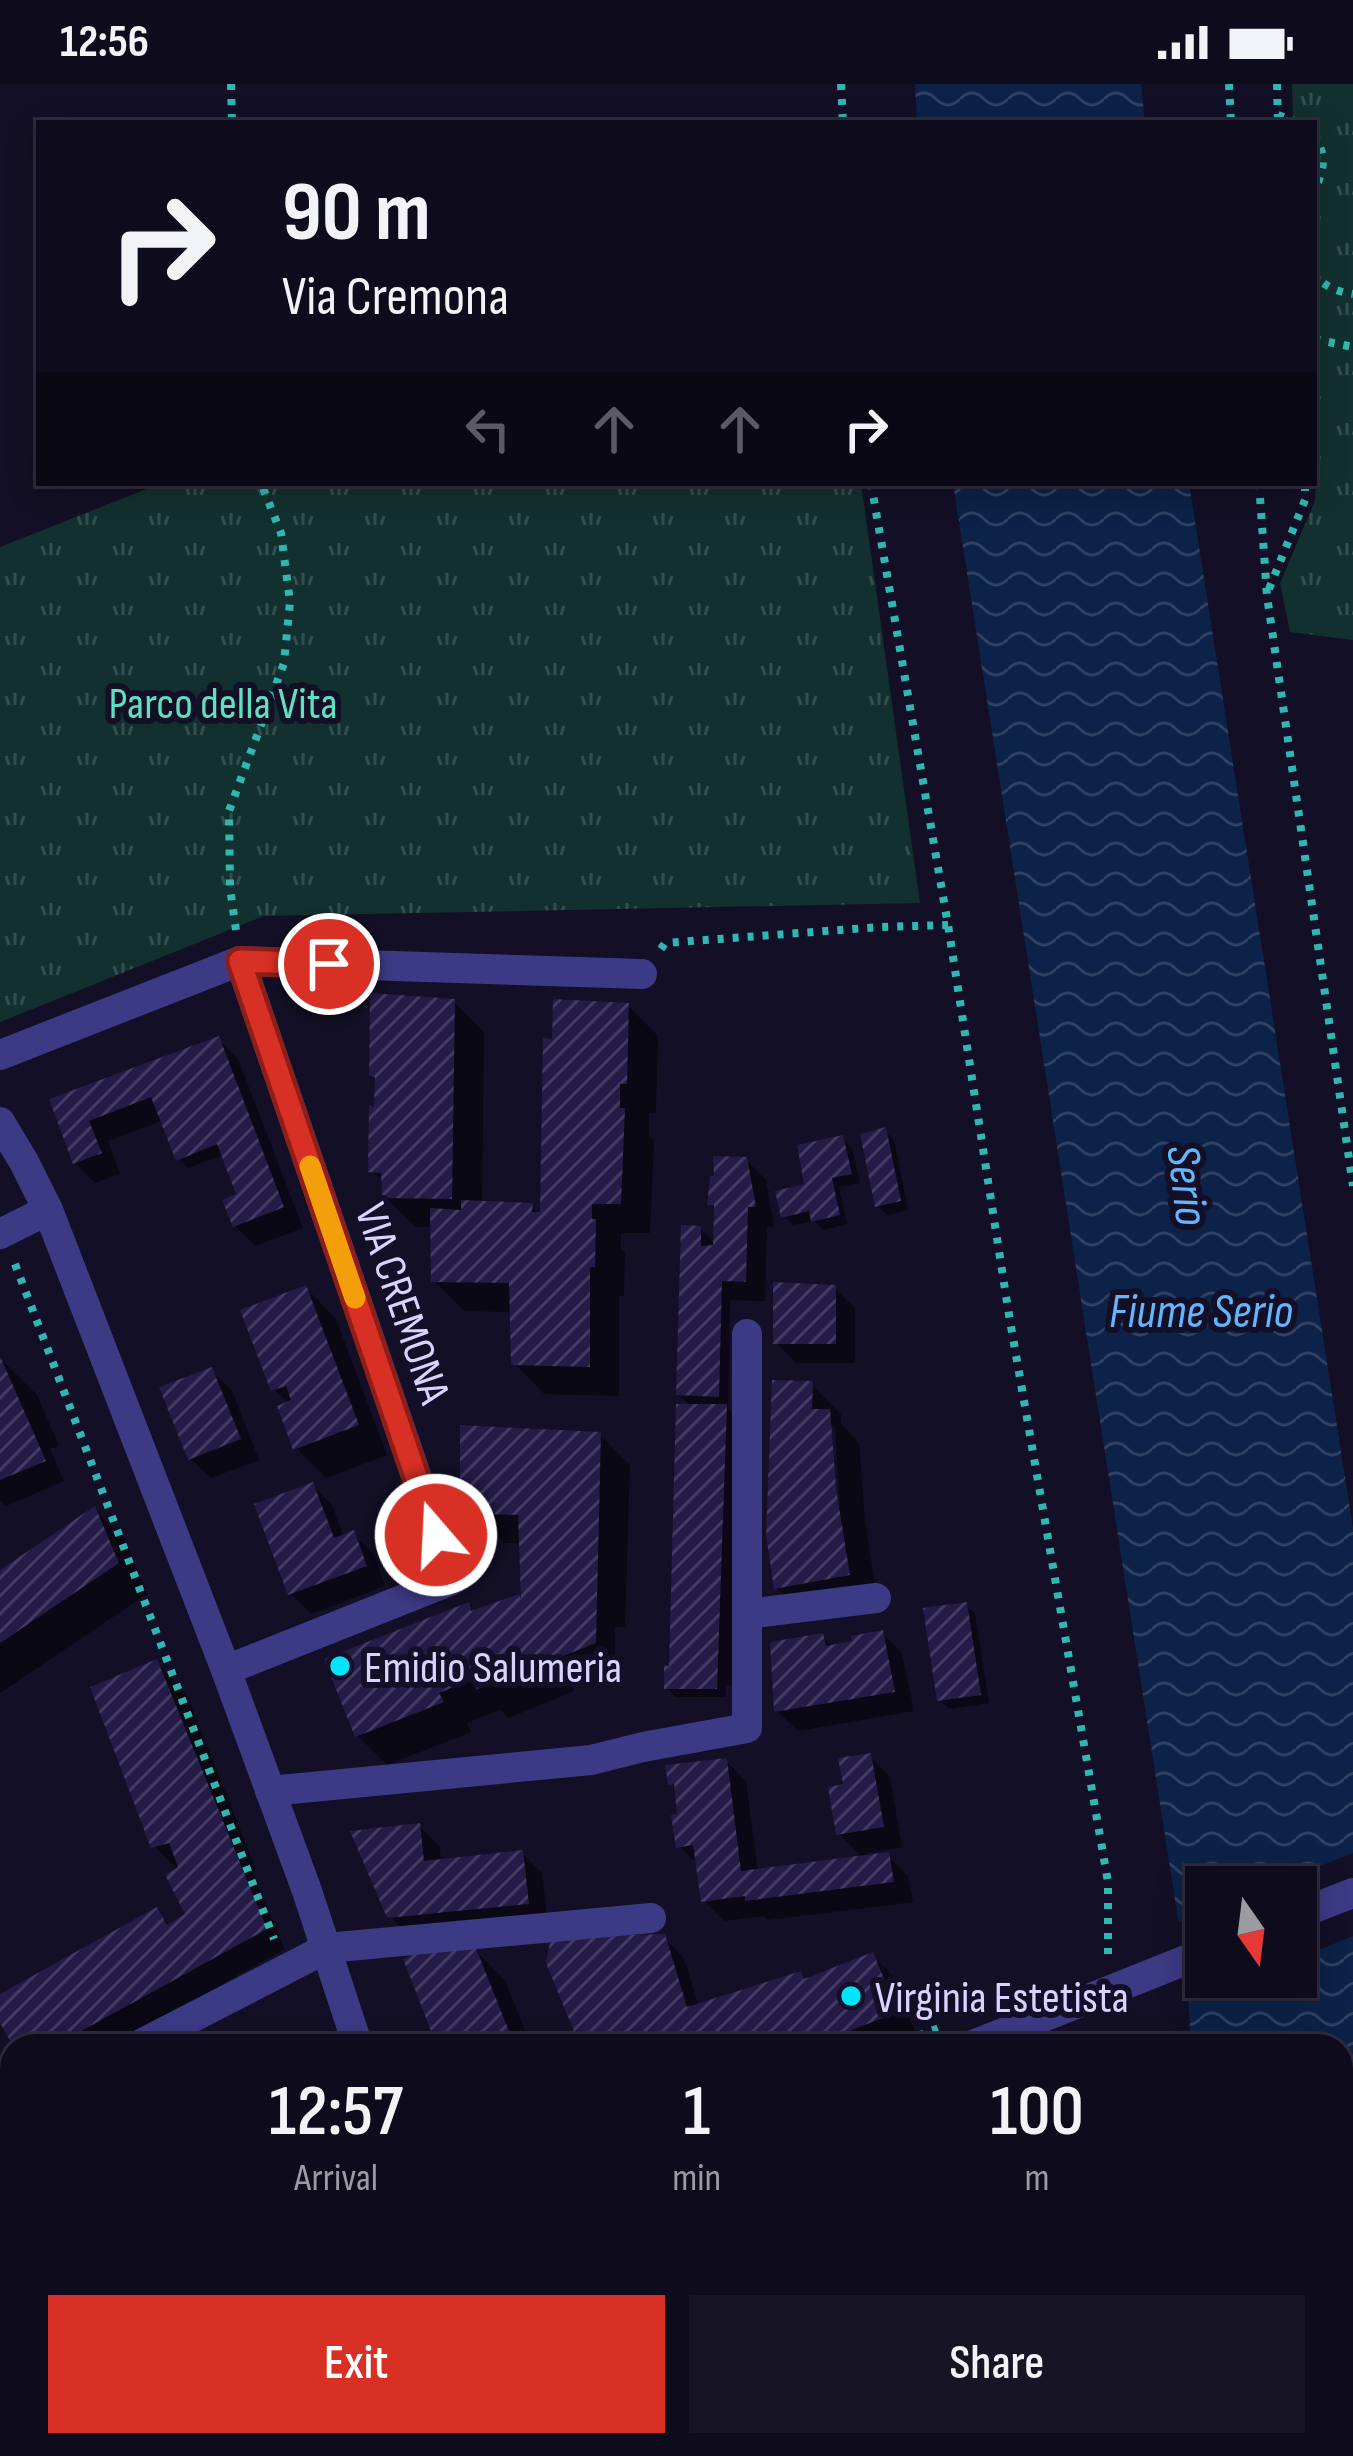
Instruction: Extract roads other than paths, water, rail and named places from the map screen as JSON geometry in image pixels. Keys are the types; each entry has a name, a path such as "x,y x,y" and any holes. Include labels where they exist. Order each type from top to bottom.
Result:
{"street":[{"path":"0,1054 240,961 642,974"},
{"name":"VIA CREMONA","path":"226,1670 452,1580 240,961"},
{"path":"0,1122 48,1210 226,1670 355,2034"},
{"path":"2,1233 48,1210"},
{"path":"270,1791 591,1760 747,1728 747,1334"},
{"path":"747,1614 876,1598"},
{"path":"1317,1908 1353,1893"},
{"path":"160,2034 327,1948 651,1918"},
{"path":"977,2034 1185,1960"}],"water":[{"path":"915,84 1141,84 1145,120 917,120"},
{"name":"Fiume Serio","path":"953,486 1189,486 1353,1528 1353,2034 1190,2034 1188,1998 1317,1998 1317,1866 1185,1866 1185,1963"}],"place":[{"name":"Emidio Salumeria","path":"340,1666"},
{"name":"Virginia Estetista","path":"851,1996"}],"park label":[{"name":"Parco della Vita","path":"223,702"}],"water label":[{"name":"Serio","path":"1189,1185"}]}
